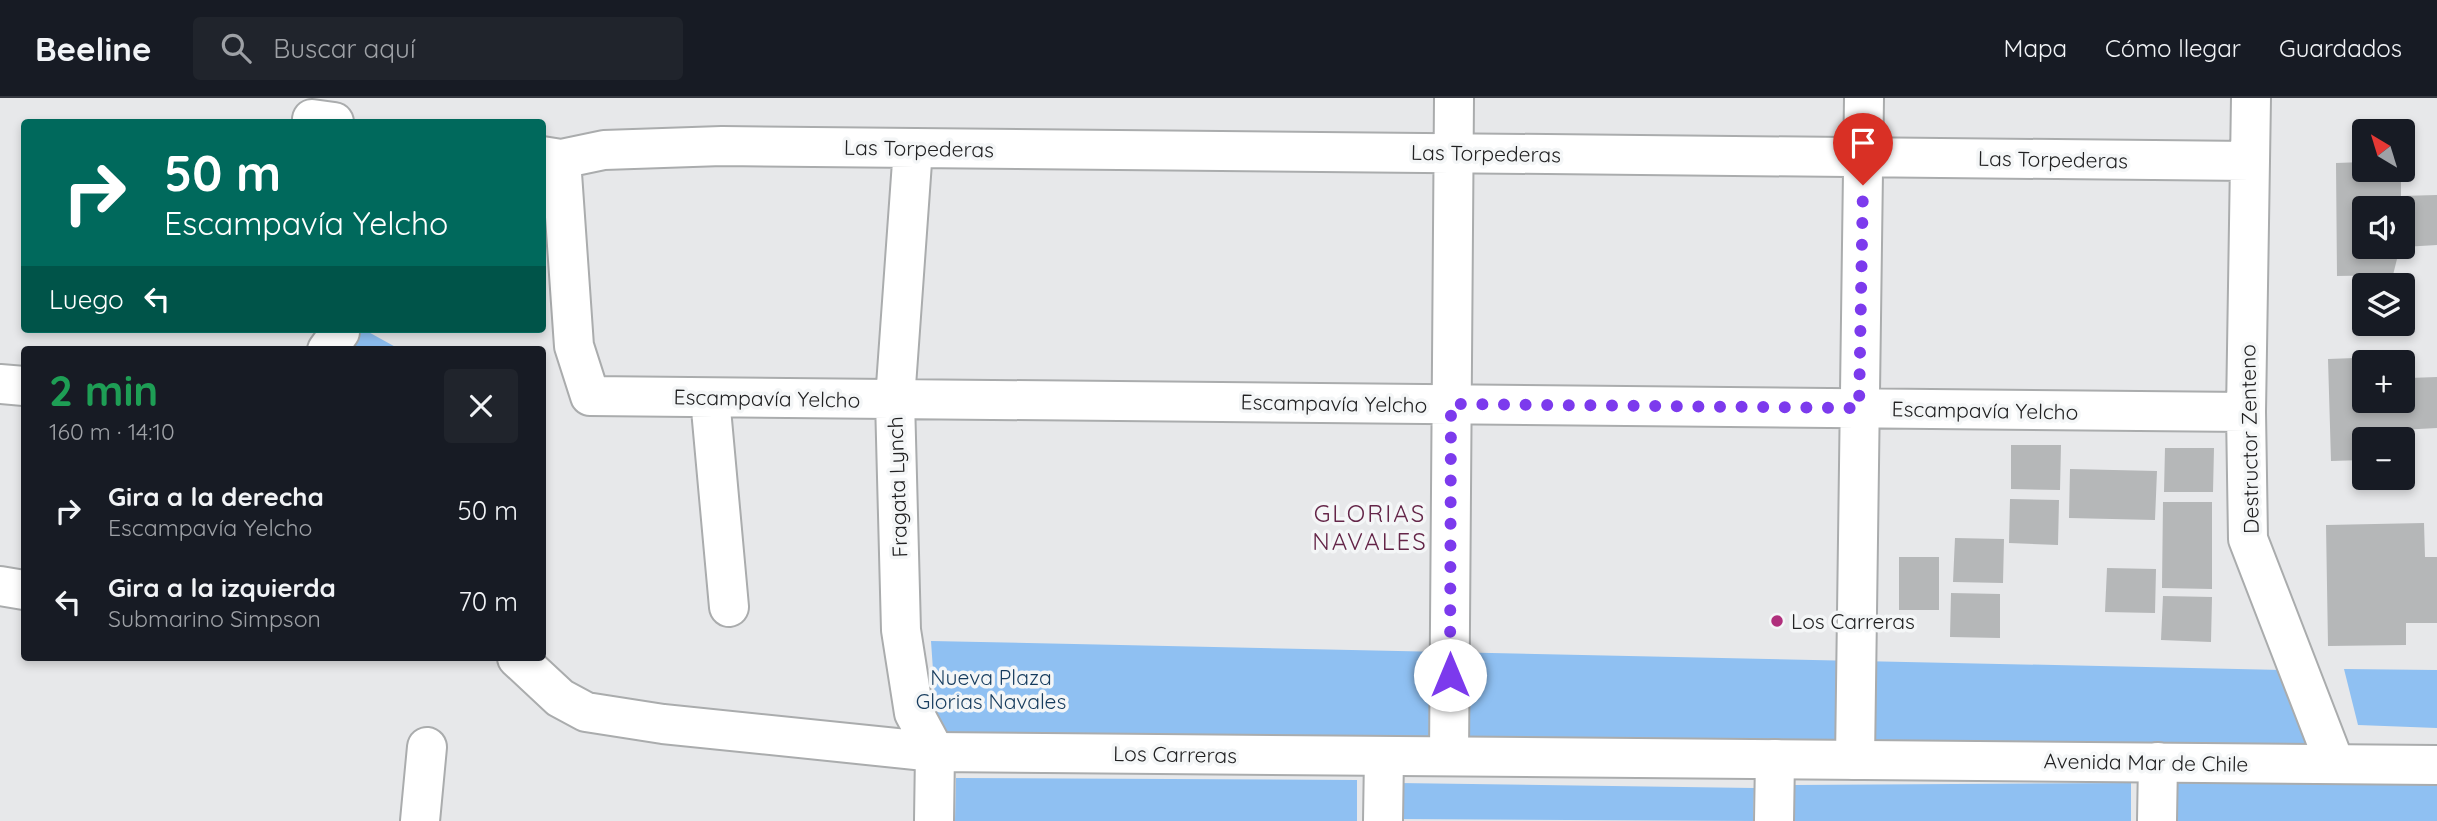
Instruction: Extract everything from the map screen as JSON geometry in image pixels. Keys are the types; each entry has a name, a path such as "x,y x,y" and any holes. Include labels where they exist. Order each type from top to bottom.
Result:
{"street":[{"path":"1450,756 1454,98"},
{"path":"1854,760 1864,98"},
{"name":"Destructor Zenteno","path":"2251,98 2246,412 2248,539 2335,764"},
{"name":"Las Torpederas","path":"552,158 604,150 722,146 2250,161"},
{"name":"Fragata Lynch","path":"912,148 895,400 901,630 914,713 934,752 933,821"},
{"name":"Escampavía Yelcho","path":"552,158 574,346 590,396 2246,412"},
{"path":"0,384 21,386"},
{"path":"710,398 729,607"},
{"path":"0,586 21,590"},
{"name":"Los Carreras","path":"520,661 560,698 586,712 663,724 934,752 1854,760"},
{"path":"420,821 427,747"},
{"path":"1383,821 1384,756"},
{"path":"1774,821 1775,759"},
{"name":"Avenida Mar de Chile","path":"1854,760 2437,765"},
{"path":"2157,821 2158,762"}],"green space":[{"path":"358,333 370,333 394,346 350,346"},
{"name":"Nueva Plaza Glorias Navales","path":"931,641 2283,670 2312,748 964,737 937,729"},
{"path":"2344,669 2437,670 2437,728 2358,725"},
{"path":"956,778 1357,780 1357,821 955,821"},
{"path":"2159,778 2437,782 2437,821 2158,821"},
{"path":"1398,783 1754,788 1753,821 1397,819"},
{"path":"2131,783 2131,821 1795,821 1795,785"}],"building":[{"path":"2352,162 2352,182 2401,182 2401,196 2352,196 2352,259 2397,259 2394,273 2352,273 2352,276 2337,276 2336,163"},
{"path":"2437,195 2437,245 2415,246 2415,196 2401,196"},
{"path":"2352,358 2352,413 2415,413 2415,378 2437,377 2437,428 2352,427 2352,460 2331,461 2328,359"},
{"path":"2011,445 2061,445 2060,490 2011,489"},
{"path":"2165,448 2214,448 2213,492 2164,492"},
{"path":"2070,469 2157,471 2155,520 2069,518"},
{"path":"2010,499 2059,500 2058,545 2009,543"},
{"path":"2163,502 2212,502 2212,589 2162,588"},
{"path":"2424,523 2425,557 2437,557 2437,623 2406,623 2406,645 2328,646 2326,525"},
{"path":"1955,538 2004,539 2003,583 1953,582"},
{"path":"1899,557 1939,557 1939,610 1899,610"},
{"path":"2107,568 2156,569 2155,613 2105,612"},
{"path":"1951,593 2000,594 2000,638 1950,637"},
{"path":"2163,596 2212,597 2211,642 2161,640"}],"place":[{"name":"Los Carreras","path":"1777,621"}],"district":[{"name":"GLORIAS NAVALES","path":"1370,527"}],"route":[{"path":"1450,675 1451,404 1859,408 1863,185"}]}
